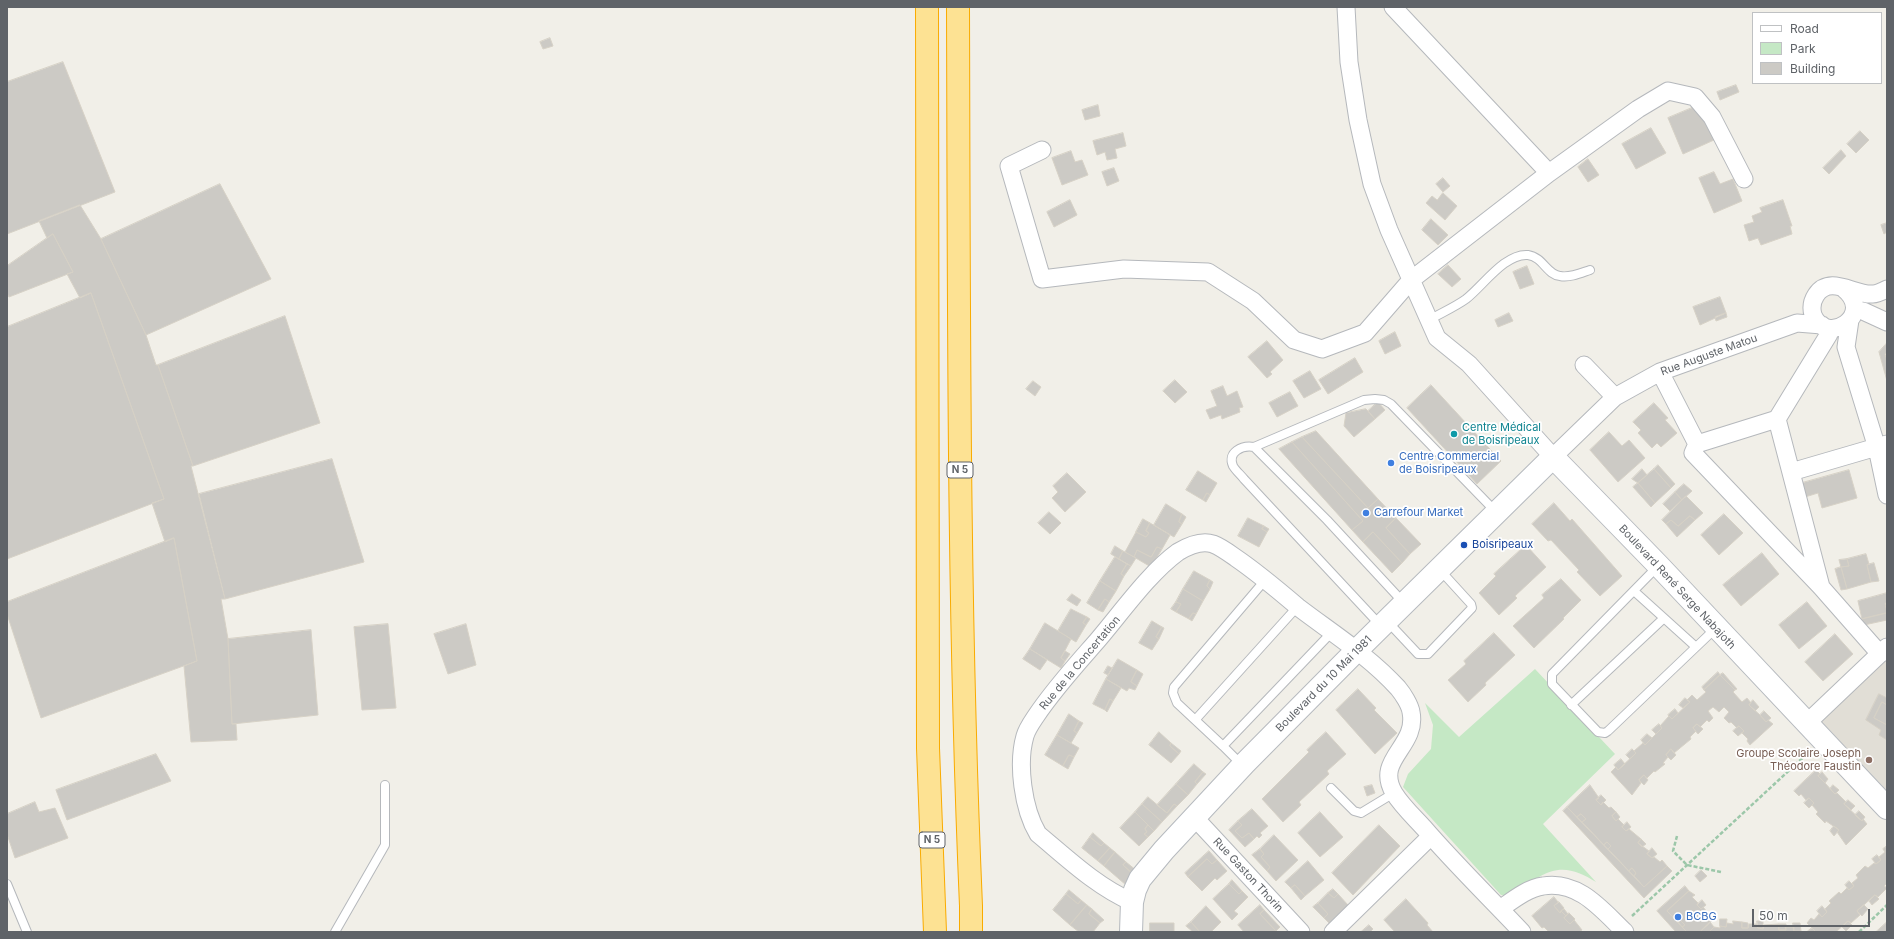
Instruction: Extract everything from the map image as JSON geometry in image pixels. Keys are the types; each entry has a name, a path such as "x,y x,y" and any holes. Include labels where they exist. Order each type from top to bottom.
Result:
{"highway":[{"name":"N 5","path":"927,7 928,748 936,932"},
{"name":"N 5","path":"958,7 959,390 964,743 971,932"}],"street":[{"name":"Boulevard René Serge Nabajoth","path":"1346,7 1349,62 1358,120 1372,184 1411,280 1437,338 1469,364 1553,457 1659,566 1806,724 1887,808"},
{"path":"1393,7 1549,173"},
{"path":"1042,150 1009,166 1042,279 1124,269 1208,272 1253,301 1294,340 1322,349 1365,333 1411,280 1549,173 1638,109 1668,91 1695,97 1712,117 1744,179"},
{"path":"1797,323 1818,292 1826,287 1834,286 1880,292"},
{"path":"1843,288 1854,300 1855,308 1855,316 1846,347"},
{"path":"1826,329 1841,327 1880,292"},
{"path":"1813,300 1813,316 1846,347 1882,446 1887,495"},
{"path":"1855,316 1887,322"},
{"name":"Rue Auguste Matou","path":"1553,457 1615,397 1660,372 1797,323 1826,329"},
{"path":"1822,587 1778,419 1826,329"},
{"path":"1584,365 1615,397"},
{"path":"1660,372 1697,444"},
{"path":"1778,419 1697,444 1693,453 1884,650 1806,724"},
{"path":"1792,472 1882,446"},
{"name":"Boulevard du 10 Mai 1981","path":"1131,932 1132,902 1140,879 1243,766 1357,650 1553,457"},
{"name":"Rue de la Concertation","path":"1132,902 1116,895 1096,882 1038,834 1028,810 1021,771 1022,750 1025,733 1048,699 1152,576 1177,553 1198,544 1214,544 1261,576 1357,650 1400,690 1411,710 1412,724 1408,737 1388,771 1389,780 1394,793"},
{"path":"1394,793 1431,836 1522,932"},
{"name":"Rue Gaston Thorin","path":"1195,818 1300,932"},
{"path":"1333,932 1431,836"},
{"path":"1500,909 1527,892 1543,886 1574,888 1593,901 1623,930"}],"lane":[{"path":"1429,320 1466,299 1509,260 1527,255 1538,258 1548,269 1558,276 1567,277 1590,270"},
{"path":"1439,570 1471,604 1472,608 1428,654 1418,654 1384,624 1233,466 1233,453 1240,448 1247,446 1254,447 1364,400 1384,400 1391,404 1497,513"},
{"path":"1254,447 1327,520 1405,604"},
{"path":"1659,566 1552,674 1552,684 1571,705 1598,732 1604,733 1608,731 1716,628"},
{"path":"1243,766 1177,703 1173,693 1174,687 1261,576"},
{"path":"1634,591 1696,647"},
{"path":"1196,720 1298,606"},
{"path":"1571,705 1664,618"},
{"path":"1223,746 1332,632"},
{"path":"335,932 385,845 386,785"},
{"path":"1331,788 1357,813 1366,812 1394,793"},
{"path":"7,884 27,932"}],"path":[{"path":"1623,930 1687,865 1822,740"},
{"path":"1677,836 1673,851 1687,865 1722,872"},
{"path":"1859,932 1887,905"}],"shaded area":[{"name":"Groupe Scolaire Joseph Théodore Faustin","path":"1887,658 1887,797 1817,724"}],"green space":[{"path":"1535,669 1615,754 1543,824 1596,882 1582,874 1568,870 1554,871 1536,879 1518,897 1501,895 1403,787 1408,774 1431,749 1433,725 1425,703 1459,737"}],"building":[{"path":"550,38 553,46 543,49 540,42"},
{"path":"63,62 115,192 7,234 7,82"},
{"path":"1736,85 1739,92 1720,100 1717,92"},
{"path":"1098,105 1100,116 1085,120 1082,110"},
{"path":"1699,105 1714,140 1683,154 1668,118"},
{"path":"1651,128 1666,153 1636,169 1622,144"},
{"path":"1860,131 1869,140 1856,153 1847,144"},
{"path":"1123,133 1126,146 1115,149 1117,158 1107,160 1105,152 1097,155 1093,141"},
{"path":"1841,150 1846,156 1829,174 1823,168"},
{"path":"1071,151 1075,162 1082,160 1088,175 1062,185 1052,158"},
{"path":"1588,159 1599,175 1588,182 1578,167"},
{"path":"1114,168 1119,181 1107,186 1102,172"},
{"path":"1714,172 1720,184 1733,179 1742,201 1714,213 1699,178"},
{"path":"1443,178 1450,186 1443,192 1436,184"},
{"path":"220,184 271,279 146,335 101,239"},
{"path":"1443,193 1457,206 1445,220 1426,203 1432,196 1437,200"},
{"path":"1070,200 1077,215 1054,227 1047,212"},
{"path":"1783,200 1792,226 1790,226 1792,234 1761,245 1758,238 1749,241 1744,225 1754,222 1752,216 1762,212 1760,208"},
{"path":"80,205 101,239 146,335 193,466 191,466 225,599 221,599 228,639 232,724 236,724 237,740 191,742 184,666 197,661 174,538 165,542 152,503 164,499 91,293 80,298 67,274 73,272 53,234 47,238 39,221"},
{"path":"1431,219 1448,235 1438,245 1422,230"},
{"path":"1887,223 1887,232 1884,234 1881,225"},
{"path":"53,234 73,272 9,297 7,293 7,266"},
{"path":"1448,265 1461,279 1452,287 1438,274"},
{"path":"1527,266 1534,284 1520,289 1513,272"},
{"path":"91,293 164,499 7,559 7,327"},
{"path":"1720,297 1726,313 1700,325 1693,307"},
{"path":"1509,313 1513,321 1498,327 1495,320"},
{"path":"1726,313 1727,317 1716,321 1715,317"},
{"path":"285,316 320,423 193,466 158,365"},
{"path":"1395,332 1401,346 1385,354 1379,341"},
{"path":"1267,341 1283,360 1270,372 1272,374 1267,378 1248,357"},
{"path":"1887,343 1887,352 1885,354 1887,360 1887,381 1879,352"},
{"path":"1355,358 1363,372 1328,394 1319,380"},
{"path":"1310,371 1321,389 1304,398 1293,381"},
{"path":"1175,380 1187,392 1175,403 1163,391"},
{"path":"1033,381 1041,387 1035,396 1026,389"},
{"name":"Centre Médical de Boisripeaux","path":"1431,385 1501,461 1477,484 1407,408"},
{"path":"1223,386 1227,396 1237,391 1243,407 1239,408 1240,412 1222,419 1221,415 1210,419 1206,410 1217,406 1211,391"},
{"path":"1290,392 1298,406 1277,417 1269,403"},
{"path":"1378,402 1385,410 1375,419 1368,411"},
{"path":"1654,403 1668,418 1665,420 1677,433 1661,447 1657,443 1652,448 1638,433 1641,430 1633,422"},
{"path":"1366,409 1375,419 1354,437 1344,426 1346,413"},
{"path":"1316,431 1378,499 1368,508 1302,437"},
{"path":"1609,432 1622,446 1629,440 1645,458 1618,482 1590,450"},
{"path":"1302,437 1368,508 1378,499 1396,518 1386,528 1410,554 1402,563 1373,532 1363,542 1352,530 1363,521 1292,442"},
{"path":"1292,442 1363,521 1352,530 1279,449"},
{"path":"332,459 364,562 225,599 199,494"},
{"path":"1658,465 1675,484 1671,488 1654,469"},
{"path":"1642,469 1647,475 1638,483 1632,479"},
{"path":"1654,469 1671,488 1655,503 1638,483"},
{"path":"1849,470 1857,498 1822,508 1818,493 1805,497 1802,483"},
{"path":"1198,471 1217,483 1210,495 1207,493 1203,500 1186,490"},
{"path":"1067,473 1086,492 1065,512 1052,498 1058,492 1053,486"},
{"path":"1638,483 1655,503 1651,507 1633,487"},
{"path":"1684,484 1692,491 1682,500 1675,492"},
{"path":"1675,492 1682,500 1670,511 1663,504"},
{"path":"1207,493 1210,495 1206,502 1203,500"},
{"path":"1686,496 1703,513 1695,520 1690,516 1678,526 1671,520 1666,524 1662,520"},
{"path":"1554,503 1570,521 1572,519 1622,576 1600,596 1577,572 1579,570 1551,540 1548,541 1532,524"},
{"path":"1166,504 1182,514 1179,522 1182,524 1174,537 1154,525"},
{"path":"1049,512 1061,523 1050,534 1038,523"},
{"path":"1182,514 1186,517 1182,524 1179,522"},
{"path":"1724,514 1743,533 1719,555 1701,535"},
{"path":"1690,516 1695,520 1677,537 1666,524 1671,520 1678,526"},
{"path":"1248,518 1264,526 1262,529 1267,532 1259,547 1238,536"},
{"path":"1396,518 1421,544 1410,554 1386,528"},
{"path":"1143,519 1150,523 1146,531 1149,533 1146,537 1136,532"},
{"path":"1150,523 1170,535 1162,549 1157,547 1151,557 1137,550 1134,557 1125,552 1136,532 1146,537 1149,533 1146,531"},
{"path":"1264,526 1269,529 1267,532 1262,529"},
{"path":"1373,532 1402,563 1392,573 1363,542"},
{"path":"174,538 197,661 41,718 7,614 7,602"},
{"path":"1526,545 1546,567 1515,596 1517,598 1499,615 1479,593 1496,576 1494,574"},
{"path":"1115,546 1123,551 1119,559 1111,554"},
{"path":"1157,547 1162,549 1151,567 1134,557 1137,550 1151,557"},
{"path":"1123,551 1136,558 1131,566 1119,559"},
{"path":"1762,553 1779,574 1741,606 1723,585"},
{"path":"1866,554 1871,582 1847,589 1841,567 1849,566 1847,559"},
{"path":"1115,557 1127,564 1121,574 1124,576 1116,591 1100,581"},
{"path":"1847,559 1849,566 1841,567 1839,560"},
{"path":"1874,563 1879,581 1871,582 1867,565"},
{"path":"1127,564 1131,566 1124,576 1121,574"},
{"path":"1841,567 1847,589 1841,590 1835,569"},
{"path":"1194,571 1210,580 1207,586 1210,589 1203,601 1183,589"},
{"path":"1561,579 1581,600 1534,648 1513,626 1544,598 1542,595"},
{"path":"1210,580 1213,582 1210,589 1207,586"},
{"path":"1100,581 1116,591 1109,602 1105,599 1098,610 1087,603"},
{"path":"1183,589 1203,601 1196,614 1193,613 1189,619 1176,612 1181,604 1176,602"},
{"path":"1887,593 1887,603 1885,603 1887,613 1862,619 1858,601"},
{"path":"1072,594 1081,600 1077,606 1067,600"},
{"path":"1105,599 1109,602 1103,612 1098,610"},
{"path":"1176,602 1181,604 1176,612 1171,609"},
{"path":"1807,602 1827,626 1799,649 1779,625"},
{"path":"1071,609 1087,617 1083,623 1086,625 1076,642 1058,631"},
{"path":"1193,613 1196,614 1192,621 1189,619"},
{"path":"1887,613 1887,620 1864,625 1862,619"},
{"path":"1087,617 1090,619 1086,625 1083,623"},
{"path":"1152,621 1162,627 1156,637 1159,639 1152,650 1139,643"},
{"path":"1045,623 1071,639 1061,658 1065,661 1061,668 1030,649"},
{"path":"388,624 396,708 362,710 354,627"},
{"path":"466,624 476,665 448,674 434,634"},
{"path":"1162,627 1164,628 1159,639 1156,637"},
{"path":"311,630 318,715 232,724 228,639"},
{"path":"1494,633 1515,655 1485,683 1486,685 1468,702 1448,680 1466,664 1464,661"},
{"path":"1835,634 1853,654 1823,681 1805,662"},
{"path":"1030,649 1047,660 1040,670 1023,659"},
{"path":"1065,651 1070,654 1065,661 1061,658"},
{"path":"1118,659 1137,670 1131,682 1137,686 1135,690 1129,688 1127,691 1106,679"},
{"path":"1108,666 1112,668 1108,675 1104,673"},
{"path":"1137,670 1143,674 1137,686 1131,682"},
{"path":"1718,672 1720,675 1704,690 1702,687"},
{"path":"1723,673 1737,689 1735,690 1720,675"},
{"path":"1720,675 1735,690 1733,692 1742,702 1747,698 1751,703 1749,705 1766,722 1768,720 1773,724 1750,745 1747,741 1748,739 1742,733 1744,731 1739,726 1737,728 1731,722 1729,723 1724,718 1729,712 1724,707 1719,712 1713,707 1708,711 1713,718 1709,722 1707,720 1700,727 1697,724 1693,728 1696,731 1690,737 1691,739 1674,753 1671,749 1666,755 1668,757 1663,763 1665,764 1655,772 1654,771 1647,778 1644,775 1639,780 1641,783 1632,795 1611,772 1616,767 1618,770 1636,753 1634,751 1643,743 1645,745 1662,728 1660,726 1669,716 1672,719 1690,702 1687,700 1692,695 1697,700 1706,692 1704,690"},
{"path":"1106,679 1121,688 1113,701 1110,699 1105,710 1093,704"},
{"path":"1358,689 1376,708 1374,710 1397,733 1375,754 1336,710"},
{"path":"1879,694 1887,698 1887,705 1882,702 1874,718 1887,725 1887,740 1879,735 1881,730 1866,720"},
{"path":"1685,698 1690,702 1683,708 1679,705"},
{"path":"1110,699 1113,701 1107,712 1105,710"},
{"path":"1753,700 1759,707 1755,711 1749,705"},
{"path":"1882,702 1887,705 1887,725 1874,718"},
{"path":"1675,709 1678,713 1672,719 1668,715"},
{"path":"1764,711 1771,718 1766,722 1760,715"},
{"path":"1069,714 1079,721 1074,731 1077,733 1071,743 1057,735"},
{"path":"1079,721 1083,723 1077,733 1074,731"},
{"path":"1659,724 1662,728 1656,734 1652,730"},
{"path":"1697,724 1703,729 1698,734 1693,728"},
{"path":"1739,726 1744,731 1738,736 1733,731"},
{"path":"1159,732 1171,743 1170,746 1179,754 1171,763 1149,745"},
{"path":"1326,732 1346,754 1327,771 1329,774 1299,802 1301,805 1283,822 1262,799 1309,752 1307,750"},
{"path":"1647,734 1652,738 1645,745 1641,740"},
{"path":"1057,735 1079,748 1074,757 1069,755 1063,766 1045,755"},
{"path":"1171,743 1181,751 1179,754 1170,746"},
{"path":"1632,749 1636,753 1630,759 1626,755"},
{"path":"1671,749 1676,755 1671,760 1666,755"},
{"path":"156,754 171,781 67,820 56,790"},
{"path":"1069,755 1074,757 1068,769 1063,766"},
{"path":"1621,759 1625,764 1618,770 1614,765"},
{"path":"1194,764 1203,772 1195,782 1197,784 1188,795 1176,784"},
{"path":"1816,770 1820,774 1818,776 1835,794 1837,793 1846,802 1844,804 1867,824 1846,845 1837,832 1839,830 1826,821 1825,823 1816,814 1818,812 1812,805 1814,803 1809,798 1806,800 1801,794 1799,796 1794,791"},
{"path":"1203,772 1206,774 1197,784 1195,782"},
{"path":"1822,772 1828,779 1825,783 1818,776"},
{"path":"1644,775 1648,780 1644,785 1639,780"},
{"path":"1176,784 1188,795 1177,806 1174,804 1167,813 1157,805"},
{"path":"1372,785 1375,793 1367,796 1364,787"},
{"path":"1590,785 1599,798 1596,800 1601,805 1603,802 1609,808 1611,807 1616,812 1612,816 1616,821 1618,819 1624,825 1622,827 1626,831 1629,829 1641,839 1638,843 1649,851 1647,854 1660,862 1662,860 1667,866 1644,887 1634,876 1636,873 1632,868 1629,871 1608,849 1611,846 1607,842 1604,845 1582,822 1586,819 1581,814 1577,817 1567,807"},
{"path":"1833,785 1839,790 1835,794 1830,789"},
{"path":"1601,795 1606,800 1601,805 1596,800"},
{"path":"1148,797 1167,813 1174,804 1177,806 1162,822 1142,804"},
{"path":"1809,798 1814,803 1809,808 1804,803"},
{"path":"1848,800 1855,806 1851,810 1844,804"},
{"path":"35,802 39,812 55,808 68,838 15,858 7,834 7,814"},
{"path":"1142,804 1162,822 1154,831 1135,812"},
{"path":"1567,807 1644,887 1667,866 1672,871 1644,898 1563,811"},
{"path":"1252,809 1268,826 1260,833 1262,835 1259,838 1257,836 1254,839 1249,833 1242,838 1235,831 1242,825 1238,821"},
{"path":"1859,811 1865,817 1862,821 1855,815"},
{"path":"1135,812 1148,825 1145,829 1147,832 1144,834 1148,837 1139,846 1120,828"},
{"path":"1320,812 1343,837 1320,857 1298,833"},
{"path":"1616,812 1620,817 1616,821 1612,816"},
{"path":"1581,814 1586,819 1582,822 1577,817"},
{"path":"1238,821 1242,825 1235,831 1242,838 1249,833 1254,839 1245,847 1229,830"},
{"path":"1627,822 1631,827 1626,831 1622,827"},
{"path":"1148,825 1154,831 1148,837 1144,834 1147,832 1145,829"},
{"path":"1379,825 1400,846 1353,895 1332,873"},
{"path":"1834,826 1839,830 1834,836 1830,831"},
{"path":"1093,833 1104,843 1101,846 1090,837"},
{"path":"1274,835 1298,860 1276,881 1267,871 1270,867 1261,857 1264,854 1260,849"},
{"path":"1090,837 1101,846 1104,843 1110,848 1098,861 1082,848"},
{"path":"1641,839 1646,844 1642,847 1638,843"},
{"path":"1607,842 1611,846 1608,849 1604,845"},
{"path":"1887,846 1887,883 1884,886 1887,888 1878,897 1875,895 1857,911 1860,915 1851,923 1848,921 1836,932 1816,932 1807,923 1811,918 1814,920 1819,914 1822,917 1827,912 1825,909 1831,903 1829,901 1839,892 1841,894 1847,888 1849,890 1854,886 1852,883 1858,878 1856,875 1865,866 1868,868 1881,860 1879,857 1885,852 1883,849"},
{"path":"1110,848 1115,852 1104,866 1098,861"},
{"path":"1652,848 1657,854 1652,858 1647,854"},
{"path":"1260,849 1264,854 1261,857 1270,867 1267,871 1252,855"},
{"path":"1209,851 1217,860 1212,864 1207,859 1188,877 1185,873"},
{"path":"1115,852 1126,862 1123,865 1134,875 1126,885 1104,866"},
{"path":"1877,855 1881,860 1876,864 1872,859"},
{"path":"1207,859 1212,864 1217,860 1227,871 1217,880 1215,878 1202,891 1188,877"},
{"path":"1308,861 1324,880 1305,896 1295,885 1291,888 1285,882"},
{"path":"1126,862 1137,871 1134,875 1123,865"},
{"path":"1632,868 1636,873 1634,876 1629,871"},
{"path":"1701,870 1707,876 1700,882 1695,876"},
{"path":"1232,880 1242,891 1239,894 1229,884"},
{"path":"1849,881 1854,886 1849,890 1845,885"},
{"path":"1229,884 1239,894 1242,891 1248,897 1234,911 1238,914 1232,920 1213,899"},
{"path":"1295,885 1305,896 1301,900 1291,888"},
{"path":"1685,886 1689,891 1667,911 1687,932 1676,932 1657,911"},
{"path":"1333,889 1338,894 1334,898 1328,893"},
{"path":"1069,890 1081,900 1078,904 1066,894"},
{"path":"1689,891 1695,895 1692,897 1701,909 1703,907 1708,913 1710,911 1716,917 1700,932 1687,932 1682,927 1685,925 1680,920 1678,922 1667,911"},
{"path":"1328,893 1334,898 1338,894 1348,905 1329,923 1324,918 1328,914 1318,903"},
{"path":"1066,894 1078,904 1081,900 1087,905 1070,925 1053,910"},
{"path":"1875,895 1879,899 1872,905 1869,901"},
{"path":"1554,897 1558,902 1554,906 1560,913 1561,911 1566,916 1564,918 1570,924 1574,920 1582,930 1579,932 1547,932 1548,931 1544,927 1542,928 1532,916"},
{"path":"1406,899 1428,923 1427,925 1433,932 1395,932 1384,920"},
{"path":"1702,900 1706,905 1701,909 1697,905"},
{"path":"1559,902 1564,908 1560,913 1554,906"},
{"path":"1318,903 1328,914 1324,918 1313,907"},
{"path":"1087,905 1092,909 1089,914 1100,923 1093,932 1079,932 1070,925"},
{"path":"1260,905 1264,910 1260,914 1276,931 1244,932 1238,925"},
{"path":"1864,905 1868,909 1862,916 1857,911"},
{"path":"1206,906 1221,922 1211,932 1200,932 1191,922"},
{"path":"1822,906 1827,912 1822,917 1817,911"},
{"path":"1092,909 1104,920 1100,923 1089,914"},
{"path":"1564,909 1568,914 1566,916 1561,911"},
{"path":"1264,910 1280,927 1276,931 1260,914"},
{"path":"1569,913 1575,919 1570,924 1564,918"},
{"path":"1720,919 1727,919 1726,927 1720,926"},
{"path":"1680,920 1685,925 1682,927 1678,922"},
{"path":"1733,921 1742,922 1742,928 1748,928 1749,924 1757,924 1758,928 1763,929 1764,925 1779,924 1779,930 1786,930 1785,927 1794,927 1794,931 1801,932 1709,932 1714,927 1726,927 1727,923 1733,924"},
{"path":"1757,921 1763,921 1763,929 1758,928"},
{"path":"1848,921 1852,925 1846,931 1842,927"},
{"path":"1191,922 1200,932 1193,932 1186,926"},
{"path":"1710,922 1714,927 1709,932 1700,932"},
{"path":"1742,922 1748,923 1748,928 1742,928"},
{"path":"1887,922 1887,932 1876,932"},
{"path":"1150,923 1174,923 1174,932 1150,931"},
{"path":"1793,923 1800,923 1801,931 1794,931"},
{"path":"1779,924 1786,924 1786,930 1779,930"},
{"path":"1369,925 1373,929 1370,932 1361,932"},
{"path":"1812,928 1816,932 1808,931"}],"place":[{"name":"Centre Médical de Boisripeaux","path":"1454,434"},
{"name":"Centre Commercial de Boisripeaux","path":"1391,463"},
{"name":"Carrefour Market","path":"1366,513"},
{"name":"Boisripeaux","path":"1464,545"},
{"name":"Groupe Scolaire Joseph Théodore Faustin","path":"1869,760"},
{"name":"BCBG","path":"1678,917"}]}
